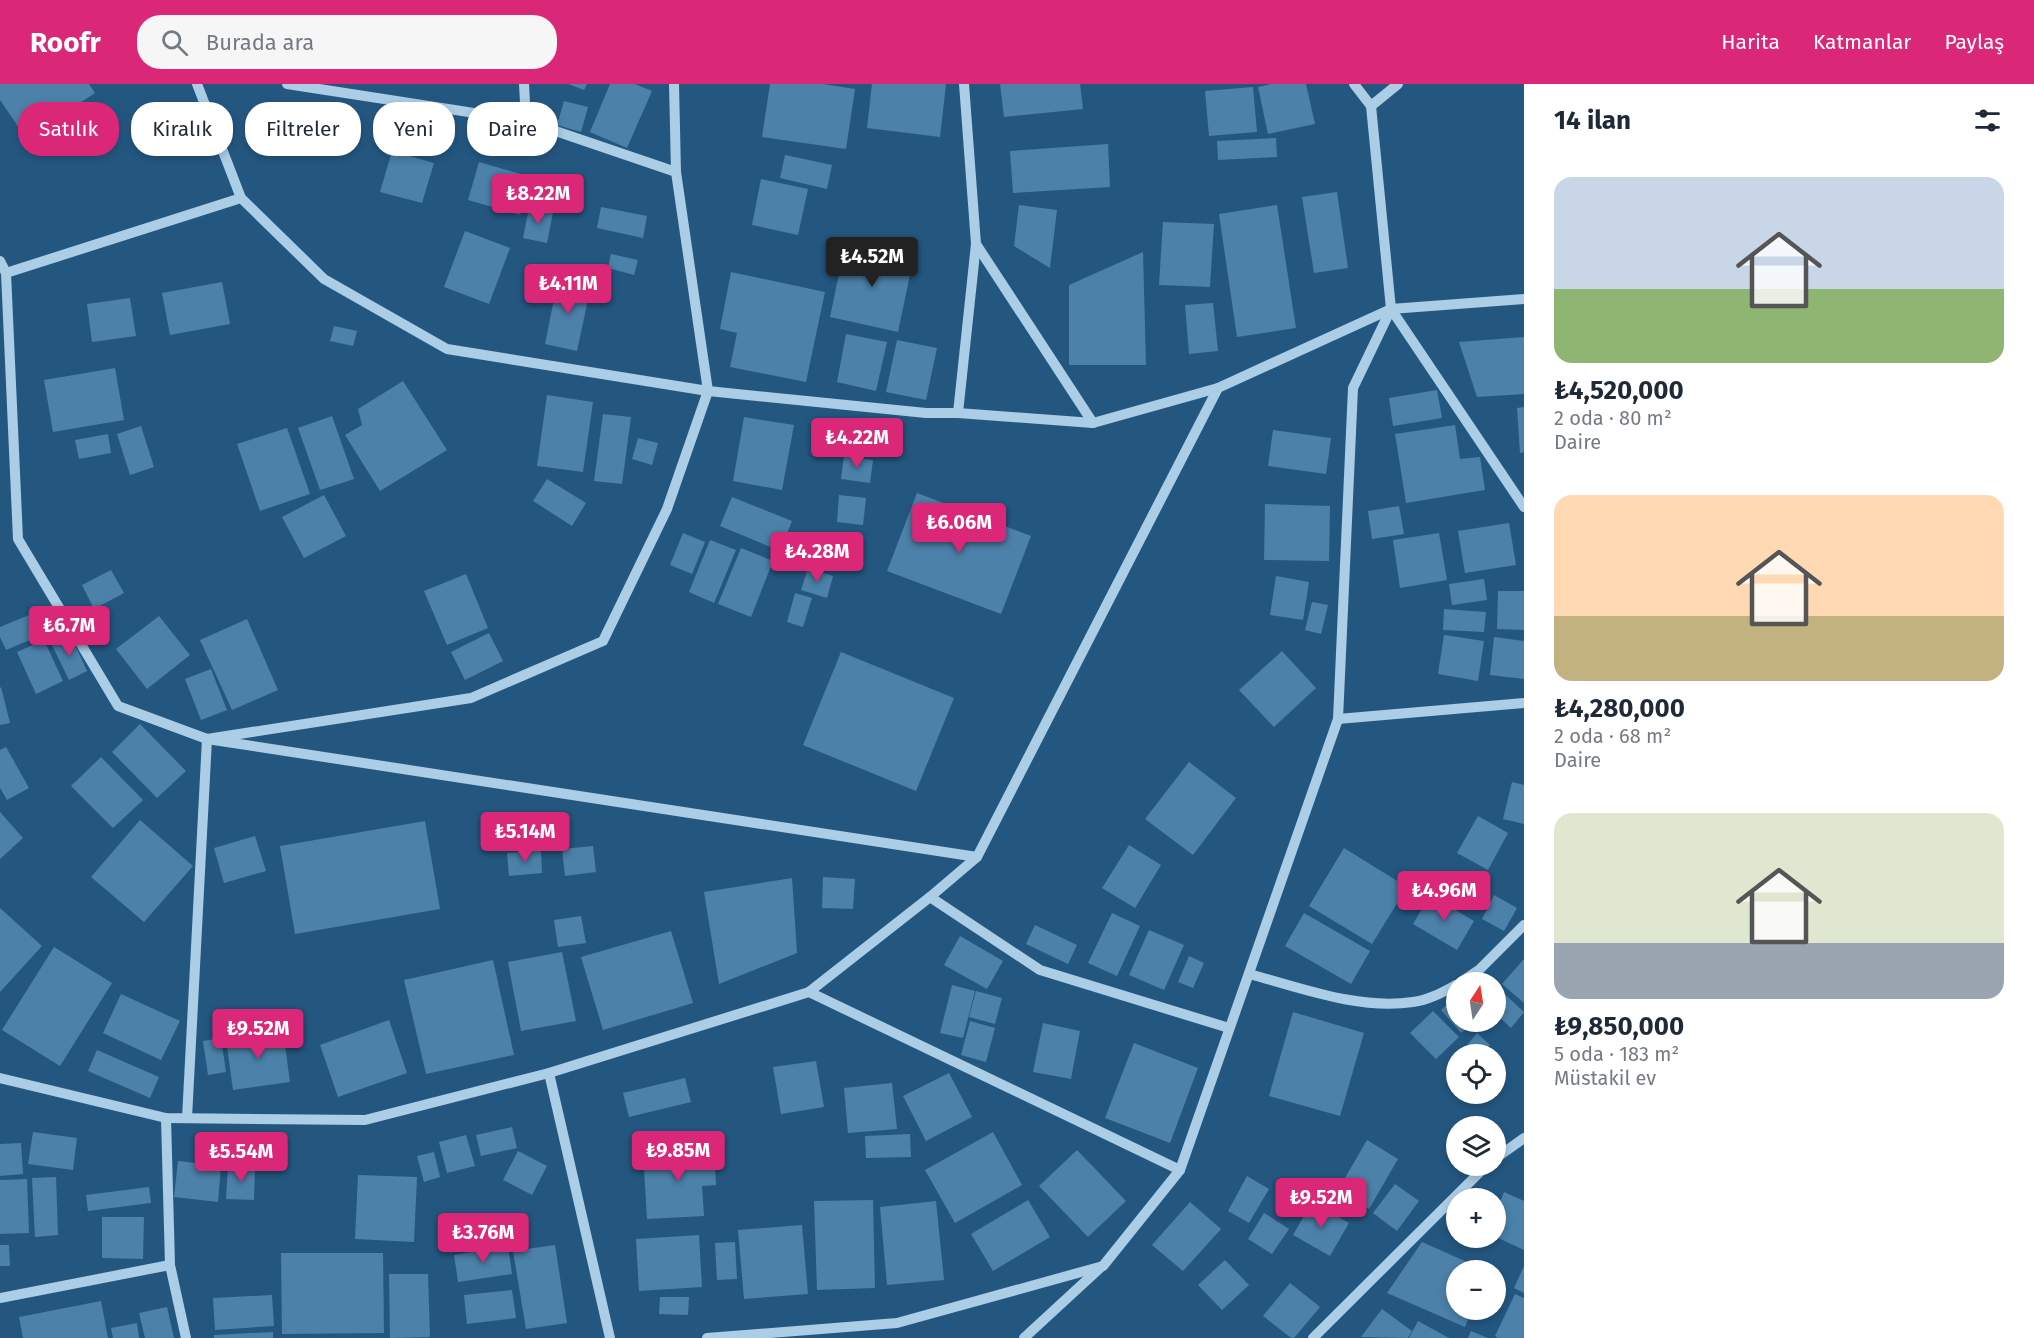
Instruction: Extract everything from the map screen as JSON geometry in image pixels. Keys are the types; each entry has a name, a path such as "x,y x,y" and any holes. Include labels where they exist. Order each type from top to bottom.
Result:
{"street":[{"path":"196,84 241,198 324,279 447,349 708,391 926,413 958,413 1093,423 1218,388 1390,309 1524,299"},
{"path":"287,84 467,112"},
{"path":"524,84 525,102"},
{"path":"207,739 471,698 603,641 667,509 708,391 676,172 674,84"},
{"path":"958,413 976,244 964,84"},
{"path":"1354,84 1371,106 1390,309 1524,507"},
{"path":"1371,106 1398,84"},
{"path":"558,132 676,172"},
{"path":"6,273 241,198"},
{"path":"976,244 1093,423"},
{"path":"0,261 6,273 18,539 118,705 207,739 977,857"},
{"path":"1024,1338 1103,1266 1180,1170 1338,719 1353,388 1390,309"},
{"path":"0,1078 166,1118 365,1120 549,1072 809,992 977,857 1218,388"},
{"path":"1338,719 1524,703"},
{"path":"187,1118 207,739"},
{"path":"930,897 1040,970 1229,1028"},
{"path":"1476,972 1524,925"},
{"path":"1249,974 1356,1002 1390,1004 1415,1002 1446,991"},
{"path":"809,992 1180,1170"},
{"path":"549,1072 610,1338"},
{"path":"166,1118 170,1265 186,1338"},
{"path":"1506,1151 1524,1138"},
{"path":"1313,1338 1476,1176"},
{"path":"0,1298 170,1265"},
{"path":"707,1338 897,1323 1103,1266"}],"building":[{"path":"0,84 89,84 95,93 81,102 18,102 18,126 0,100"},
{"path":"568,84 587,84 584,90"},
{"path":"610,84 635,84 652,91 627,148 590,132"},
{"path":"770,84 823,84 855,89 846,149 762,137"},
{"path":"872,84 946,84 940,137 867,128"},
{"path":"1000,84 1080,84 1083,109 1004,117"},
{"path":"1271,84 1306,84 1315,124 1268,134 1258,87"},
{"path":"1253,87 1257,132 1209,136 1205,91"},
{"path":"564,101 588,107 581,132 558,125"},
{"path":"1276,138 1277,157 1218,160 1217,141"},
{"path":"1108,144 1110,187 1013,193 1010,151"},
{"path":"785,155 832,165 827,189 780,178"},
{"path":"391,156 410,156 434,163 422,203 380,192"},
{"path":"479,162 531,177 520,215 468,200"},
{"path":"761,179 808,189 798,235 752,225"},
{"path":"1337,192 1348,268 1314,273 1302,197"},
{"path":"1019,205 1057,210 1050,268 1014,246"},
{"path":"1277,205 1296,328 1237,337 1219,214"},
{"path":"601,207 647,216 643,238 597,228"},
{"path":"529,208 553,212 547,243 523,238"},
{"path":"1163,222 1214,224 1210,287 1159,285"},
{"path":"465,231 510,248 489,304 444,287"},
{"path":"845,245 913,260 898,332 830,317"},
{"path":"1143,252 1146,365 1069,365 1069,285"},
{"path":"611,254 638,260 634,275 608,268"},
{"path":"731,272 825,292 806,382 730,367 737,333 720,329"},
{"path":"558,279 591,286 577,351 545,344"},
{"path":"222,282 230,324 170,335 162,293"},
{"path":"130,298 136,336 92,342 87,304"},
{"path":"1213,303 1218,351 1189,354 1185,305"},
{"path":"334,326 357,331 353,346 330,341"},
{"path":"846,334 887,342 876,391 837,382"},
{"path":"1524,337 1524,394 1477,397 1459,342"},
{"path":"897,340 937,348 926,400 886,392"},
{"path":"115,368 124,420 53,432 44,380"},
{"path":"403,381 447,450 380,491 345,435 362,425 358,409"},
{"path":"1437,390 1442,418 1393,426 1389,398"},
{"path":"547,395 593,402 583,472 537,466"},
{"path":"1524,407 1524,452 1520,453 1517,408"},
{"path":"603,414 631,417 622,484 594,481"},
{"path":"332,416 354,479 320,490 298,428"},
{"path":"744,417 794,425 782,490 733,481"},
{"path":"1455,425 1460,459 1480,457 1485,490 1406,503 1395,434"},
{"path":"141,426 154,467 130,475 117,434"},
{"path":"287,428 310,494 260,511 237,444"},
{"path":"1273,430 1331,438 1326,474 1268,466"},
{"path":"108,434 111,453 79,459 75,440"},
{"path":"638,438 658,443 652,465 632,459"},
{"path":"844,456 873,460 870,483 841,479"},
{"path":"547,479 586,503 572,526 533,501"},
{"path":"917,493 1031,536 1001,614 887,571"},
{"path":"324,495 346,536 304,558 282,517"},
{"path":"839,495 866,498 863,525 837,522"},
{"path":"732,497 792,521 780,551 720,526"},
{"path":"1265,504 1330,506 1329,561 1264,560"},
{"path":"1399,506 1404,534 1372,539 1368,511"},
{"path":"1509,523 1516,565 1465,573 1458,531"},
{"path":"683,533 705,542 692,574 670,565"},
{"path":"1439,533 1447,580 1400,588 1393,540"},
{"path":"710,540 736,550 714,603 689,592"},
{"path":"741,548 773,561 751,617 718,604"},
{"path":"808,568 833,576 827,598 801,590"},
{"path":"111,570 124,593 94,609 82,585"},
{"path":"466,574 488,628 447,645 424,591"},
{"path":"1276,576 1309,582 1303,620 1270,615"},
{"path":"1484,579 1487,600 1452,605 1449,584"},
{"path":"1498,591 1524,591 1524,630 1497,629"},
{"path":"795,593 812,598 803,627 787,622"},
{"path":"1312,602 1328,605 1321,634 1305,630"},
{"path":"1444,609 1486,612 1484,632 1443,630"},
{"path":"34,613 44,634 6,650 0,637 0,627"},
{"path":"159,616 190,655 147,689 116,649"},
{"path":"247,619 278,690 232,710 200,640"},
{"path":"489,633 503,661 465,680 451,652"},
{"path":"70,634 87,671 69,680 51,643"},
{"path":"1444,635 1484,641 1478,681 1438,674"},
{"path":"1494,637 1524,641 1524,679 1490,675"},
{"path":"44,640 63,681 36,694 17,652"},
{"path":"1282,651 1316,688 1274,727 1239,690"},
{"path":"841,652 954,698 916,791 803,745"},
{"path":"211,669 227,710 201,720 185,679"},
{"path":"0,688 10,723 0,725"},
{"path":"140,724 186,771 157,798 112,752"},
{"path":"6,747 29,788 7,800 0,788 0,750"},
{"path":"101,757 143,800 113,828 71,786"},
{"path":"1189,762 1236,798 1193,855 1145,819"},
{"path":"1512,782 1524,785 1524,824 1503,819"},
{"path":"0,812 23,838 0,859"},
{"path":"1478,816 1508,833 1488,870 1457,853"},
{"path":"140,820 193,866 144,922 91,877"},
{"path":"425,821 440,909 295,934 280,846"},
{"path":"535,831 536,847 515,848 514,832"},
{"path":"255,836 266,871 224,883 214,848"},
{"path":"1129,845 1161,865 1135,908 1102,888"},
{"path":"593,846 596,872 565,876 562,849"},
{"path":"1344,848 1407,887 1372,944 1309,906"},
{"path":"541,850 542,873 509,876 507,853"},
{"path":"823,877 855,879 853,909 822,908"},
{"path":"792,878 797,953 719,984 704,892"},
{"path":"1430,895 1474,921 1457,950 1413,924"},
{"path":"1494,895 1517,908 1504,931 1482,919"},
{"path":"0,908 42,946 0,992"},
{"path":"1112,913 1140,926 1117,976 1088,963"},
{"path":"1304,913 1370,951 1351,984 1285,946"},
{"path":"581,916 586,943 558,947 554,920"},
{"path":"1035,925 1077,945 1068,964 1026,944"},
{"path":"1149,930 1184,945 1164,990 1129,975"},
{"path":"671,931 693,1003 603,1030 581,957"},
{"path":"960,936 1003,961 987,989 944,965"},
{"path":"54,947 112,983 60,1066 2,1030"},
{"path":"562,952 576,1021 521,1031 508,962"},
{"path":"1189,956 1204,963 1193,988 1178,982"},
{"path":"1524,959 1524,1003 1506,987 1506,979"},
{"path":"493,960 514,1055 426,1074 404,980"},
{"path":"952,985 975,991 963,1038 940,1033"},
{"path":"976,991 1002,998 995,1024 969,1017"},
{"path":"121,994 180,1021 161,1060 103,1033"},
{"path":"1506,995 1524,1012 1511,1028 1506,1023"},
{"path":"1446,1005 1446,1016 1441,1010"},
{"path":"1433,1011 1446,1024 1446,1032 1454,1032 1459,1037 1452,1044 1446,1044 1446,1049 1436,1059 1410,1033"},
{"path":"1293,1012 1364,1033 1340,1116 1269,1096"},
{"path":"389,1020 407,1073 338,1097 320,1045"},
{"path":"970,1021 995,1028 986,1062 961,1055"},
{"path":"1043,1023 1080,1031 1071,1079 1033,1072"},
{"path":"283,1031 290,1082 233,1090 226,1039"},
{"path":"1477,1033 1489,1044 1468,1044"},
{"path":"221,1038 226,1072 208,1075 203,1041"},
{"path":"1134,1043 1198,1068 1170,1143 1105,1118"},
{"path":"97,1050 159,1077 150,1098 88,1071"},
{"path":"816,1061 824,1107 781,1114 773,1067"},
{"path":"949,1073 972,1117 926,1141 903,1096"},
{"path":"685,1078 691,1102 629,1117 623,1093"},
{"path":"892,1083 897,1129 848,1133 844,1088"},
{"path":"512,1127 517,1148 481,1156 476,1135"},
{"path":"33,1132 77,1138 73,1170 28,1164"},
{"path":"993,1132 1022,1185 955,1223 925,1170"},
{"path":"910,1134 911,1157 866,1158 865,1136"},
{"path":"466,1135 475,1166 447,1173 439,1142"},
{"path":"1367,1140 1398,1159 1369,1209 1338,1190"},
{"path":"21,1143 23,1174 0,1176 0,1144"},
{"path":"714,1148 716,1185 702,1186 704,1216 647,1219 643,1152"},
{"path":"1077,1150 1126,1201 1088,1237 1039,1186"},
{"path":"518,1151 547,1166 532,1195 503,1180"},
{"path":"434,1152 440,1177 424,1182 417,1156"},
{"path":"178,1161 221,1166 218,1202 174,1197"},
{"path":"228,1165 255,1167 254,1200 226,1199"},
{"path":"358,1175 417,1177 414,1242 355,1239"},
{"path":"1247,1176 1269,1189 1249,1223 1228,1211"},
{"path":"56,1177 58,1235 35,1237 32,1178"},
{"path":"27,1179 29,1233 0,1234 0,1180"},
{"path":"1395,1184 1419,1201 1397,1231 1373,1213"},
{"path":"149,1187 151,1203 88,1211 86,1195"},
{"path":"1506,1193 1524,1201 1524,1250 1506,1242"},
{"path":"873,1200 875,1288 817,1290 814,1201"},
{"path":"1028,1200 1050,1237 993,1271 971,1234"},
{"path":"936,1201 944,1280 887,1285 880,1207"},
{"path":"1190,1202 1221,1229 1183,1271 1152,1245"},
{"path":"1312,1202 1349,1223 1330,1256 1293,1235"},
{"path":"1264,1213 1289,1229 1272,1254 1248,1239"},
{"path":"102,1217 144,1217 143,1259 102,1258"},
{"path":"802,1225 808,1294 744,1299 738,1230"},
{"path":"699,1235 702,1287 639,1291 636,1239"},
{"path":"735,1242 737,1279 717,1280 715,1243"},
{"path":"1422,1242 1462,1260 1446,1260 1446,1319 1387,1293"},
{"path":"0,1245 9,1245 10,1266 0,1266"},
{"path":"555,1245 567,1323 526,1329 513,1251"},
{"path":"508,1246 512,1274 458,1282 454,1255"},
{"path":"281,1253 383,1253 384,1333 282,1334"},
{"path":"1225,1260 1249,1285 1222,1310 1198,1285"},
{"path":"1524,1266 1524,1293 1514,1288"},
{"path":"389,1274 428,1274 430,1337 390,1338"},
{"path":"1290,1283 1320,1307 1294,1338 1263,1316"},
{"path":"512,1290 516,1318 467,1324 464,1295"},
{"path":"1515,1294 1524,1298 1524,1338 1495,1336 1503,1320 1506,1320 1506,1313"},
{"path":"272,1295 274,1326 215,1330 213,1298"},
{"path":"660,1297 689,1297 688,1315 659,1314"},
{"path":"101,1301 108,1338 23,1338 19,1317"},
{"path":"167,1307 174,1338 145,1338 139,1313"},
{"path":"1382,1309 1412,1331 1408,1338 1361,1337"},
{"path":"1449,1320 1468,1320 1465,1327"},
{"path":"1418,1321 1449,1338 1409,1338"},
{"path":"137,1323 139,1338 113,1338 111,1328"},
{"path":"1471,1331 1488,1338 1468,1338"},
{"path":"273,1332 273,1338 214,1338 214,1335"}]}
